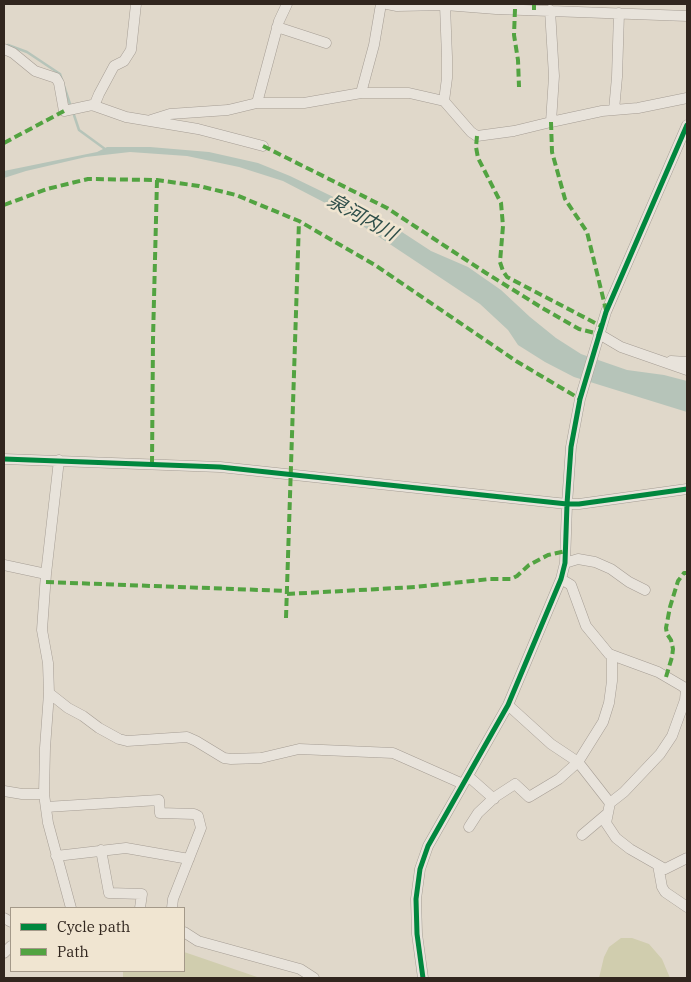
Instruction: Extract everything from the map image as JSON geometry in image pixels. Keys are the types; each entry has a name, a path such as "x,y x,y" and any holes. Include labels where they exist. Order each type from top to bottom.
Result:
{"street":[{"path":"94,106 114,66 124,61 131,50 136,4"},
{"path":"257,103 277,27 287,4"},
{"path":"361,93 374,45 381,4"},
{"path":"387,4 398,6 445,5 687,16"},
{"path":"444,101 447,57 445,5"},
{"path":"550,10 554,76 550,122"},
{"path":"614,110 619,13"},
{"path":"277,27 326,43"},
{"path":"4,49 13,53 35,71 56,78 59,83 64,111 77,107 94,106 126,117 198,129 262,146"},
{"path":"149,120 170,114 228,110 257,103 304,102 361,93 410,93 444,101 471,132 478,136 514,132 602,111 638,108 687,98"},
{"path":"423,978 416,899 420,869 428,846 508,705 561,580 564,563 572,447 581,394 599,334 626,264 687,125"},
{"path":"599,334 621,347 687,370"},
{"path":"657,360 687,362"},
{"path":"4,459 220,467 567,504 580,504 687,489"},
{"path":"59,460 46,574 42,630 48,663 49,693 44,794 56,856 70,907"},
{"path":"564,563 578,559 595,562 611,569 629,582 645,590"},
{"path":"4,564 46,574"},
{"path":"561,580 571,585 586,626 612,655 658,672 687,689 681,713 672,736 664,748 582,835"},
{"path":"469,827 478,813 494,798 515,784 529,796 559,780 578,762 603,722 609,703 612,681 612,655"},
{"path":"49,693 68,708 100,728 127,741 187,737 224,758 231,759 261,758 299,749 393,753 484,788 494,798"},
{"path":"508,705 551,744 578,762 609,808 606,823 616,838 630,849 665,869 687,858"},
{"path":"4,791 22,794 44,794"},
{"path":"46,807 159,800 160,813 194,814 198,816 201,828 173,899 172,907"},
{"path":"56,856 126,848 189,859"},
{"path":"102,850 109,893 142,894 140,907"},
{"path":"658,865 662,888 687,907"},
{"path":"185,933 198,941 300,969 314,978"}],"shaded area":[{"path":"621,938 632,938 649,944 662,959 670,978 599,978 604,957 609,947"},
{"path":"185,952 260,978 123,978 123,972 185,972"}],"water":[{"name":"泉河内川","path":"107,147 150,147 209,152 258,163 290,176 379,217 431,251 468,267 501,290 556,338 581,354 627,370 664,375 687,381 687,412 574,377 545,362 518,345 508,330 480,304 337,209 283,181 239,167 187,156 130,152 86,157 4,178 4,171 97,152"}],"waterway":[{"path":"8,45 27,52 60,74 71,107"},
{"path":"73,112 79,130 105,149"}],"marked path":[{"path":"534,4 534,10"},
{"path":"515,9 514,35 518,60 519,87"},
{"path":"4,143 64,111"},
{"path":"551,122 552,152 565,199 587,232 606,310"},
{"path":"477,136 478,158 501,203 503,226 500,262 503,271 507,277 601,326"},
{"path":"263,146 387,208 544,309 579,329 599,334"},
{"path":"4,205 47,189 88,179 157,180 199,186 236,195 299,221 375,265 516,361 580,399"},
{"path":"152,464 157,180"},
{"path":"286,618 299,221"},
{"path":"287,594 415,587 490,579 511,579 529,565 548,555 566,551"},
{"path":"666,677 673,649 666,628 670,607 678,581 684,573 687,573"},
{"path":"46,582 287,591"}],"cycle path":[{"path":"423,978 417,934 416,899 420,869 428,846 508,705 561,579 565,563 571,447 580,399 606,312 687,125"},
{"path":"4,459 220,467 567,504 687,489"}]}
